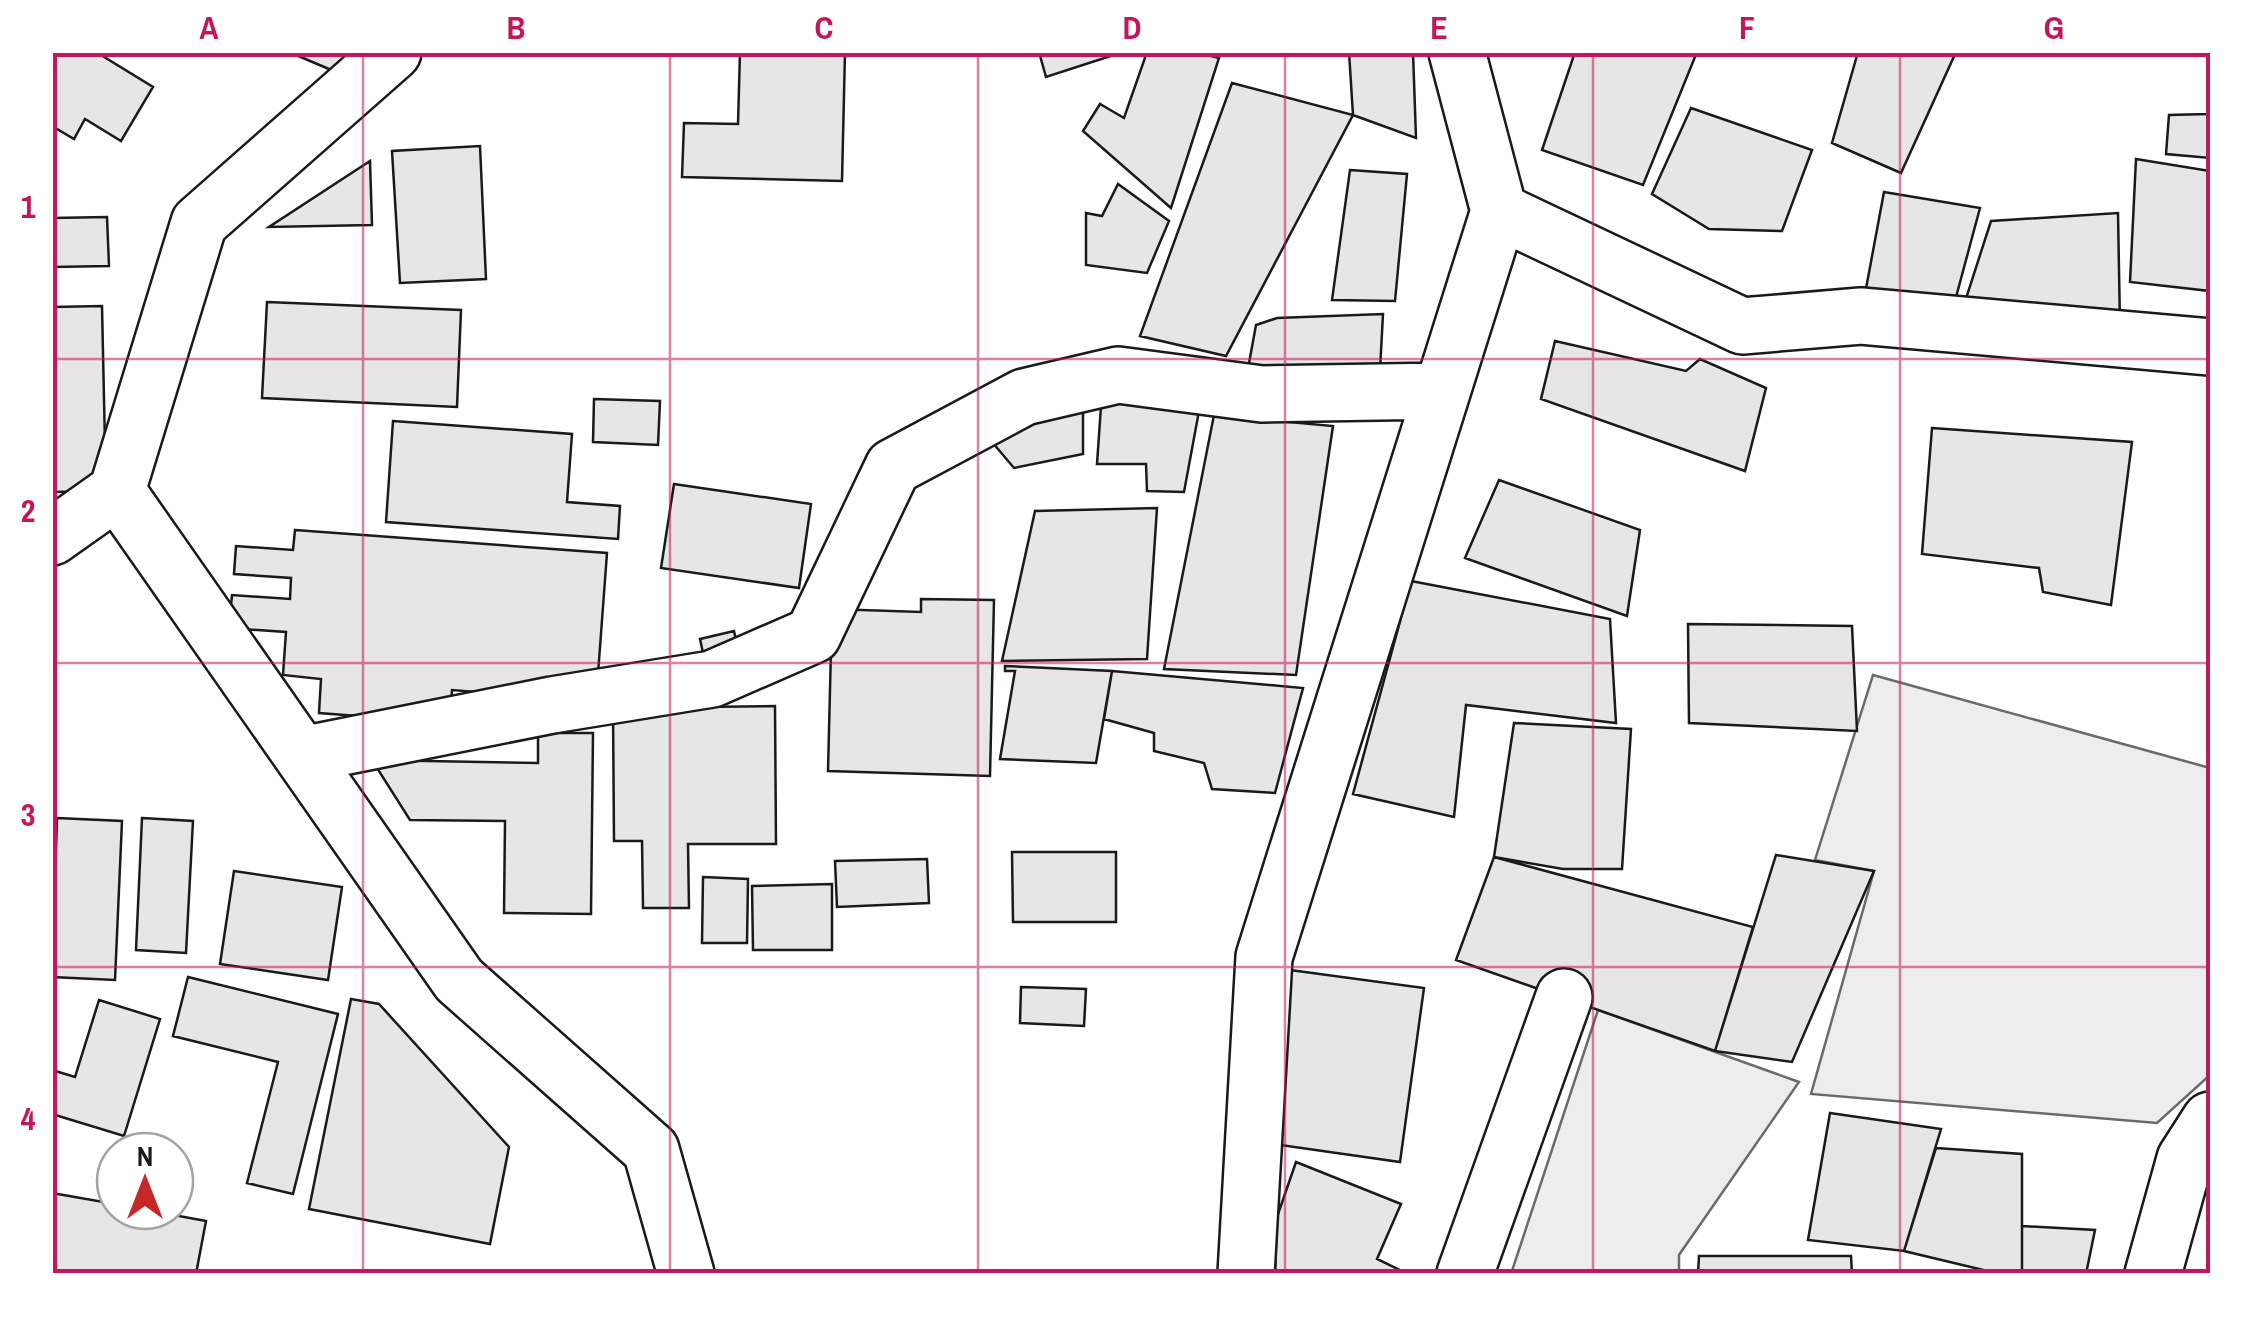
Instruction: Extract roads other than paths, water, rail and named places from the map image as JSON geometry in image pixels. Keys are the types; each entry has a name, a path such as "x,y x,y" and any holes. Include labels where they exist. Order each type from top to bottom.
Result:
{"street":[{"path":"52,537 117,491 199,223 393,52"},
{"path":"1246,1274 1264,957 1498,211 1458,52"},
{"path":"1498,211 1742,326 1861,316 2210,348"},
{"path":"302,755 552,705 712,680 814,635 893,466 1024,396 1118,375 1262,394 1442,391"},
{"path":"117,491 459,980 651,1150 686,1274"},
{"path":"1465,1274 1564,998"},
{"path":"2154,1274 2185,1159 2210,1120"}]}
